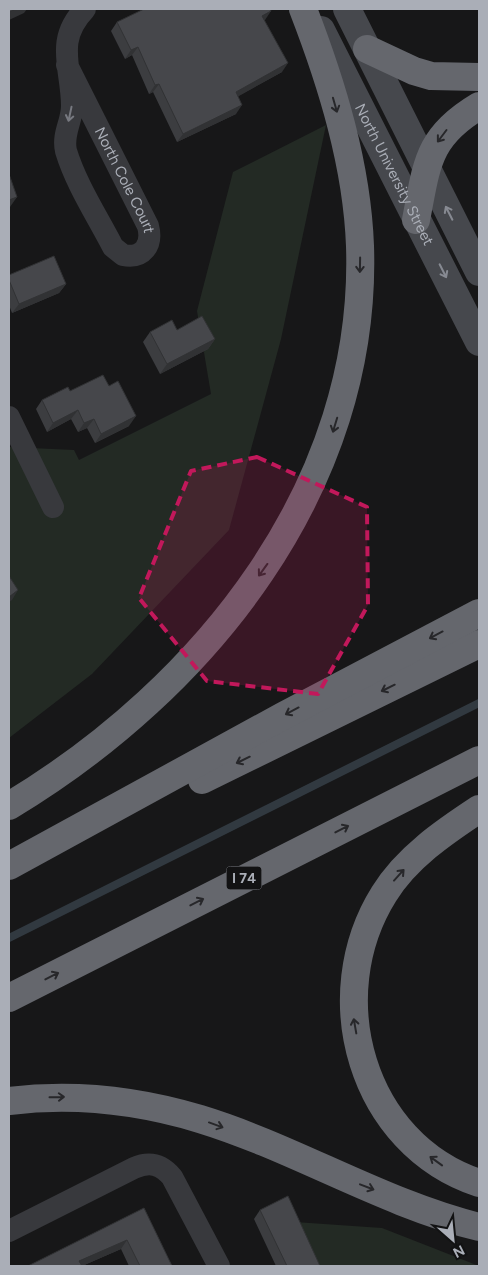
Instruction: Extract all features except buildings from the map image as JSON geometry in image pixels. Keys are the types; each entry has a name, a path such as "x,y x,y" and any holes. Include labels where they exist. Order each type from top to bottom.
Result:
{"highway":[{"path":"9,806 67,770 122,726 194,655 230,613 276,551 298,513 336,424 354,338 360,246 346,146 325,68 303,9"},
{"path":"367,49 414,72 431,76 479,77"},
{"path":"416,220 426,168 432,151 445,131 479,106"},
{"path":"9,866 274,721 479,612"},
{"path":"9,876 479,644"},
{"name":"I 74","path":"9,998 479,760"},
{"path":"479,809 425,848 389,886 378,904 362,940 354,971 352,998 353,1017 368,1078 391,1117 422,1151 456,1174 479,1183"},
{"path":"9,1101 74,1097 122,1101 168,1110 228,1129 438,1216 479,1227"}],"main road":[{"name":"North University Street","path":"310,9 479,342"},
{"path":"347,9 479,272"}],"street":[{"name":"North Cole Court","path":"67,65 148,226 150,238 148,245 137,254 123,255 114,247 69,159 64,140 72,107 67,65 66,50 68,35 75,21 85,9"},
{"path":"9,417 53,507"},
{"path":"9,1231 134,1168 142,1165 156,1164 172,1178 219,1266"}],"highlighted area":[{"path":"257,457 367,507 368,605 318,694 207,681 139,598 191,471"}],"shaded area":[{"path":"326,125 281,339 229,530 92,674 9,738 9,447 74,450 79,460 211,394 197,311 233,172"},
{"path":"266,1220 382,1228 479,1266 314,1266"}],"waterway":[{"path":"9,938 479,703"}]}
